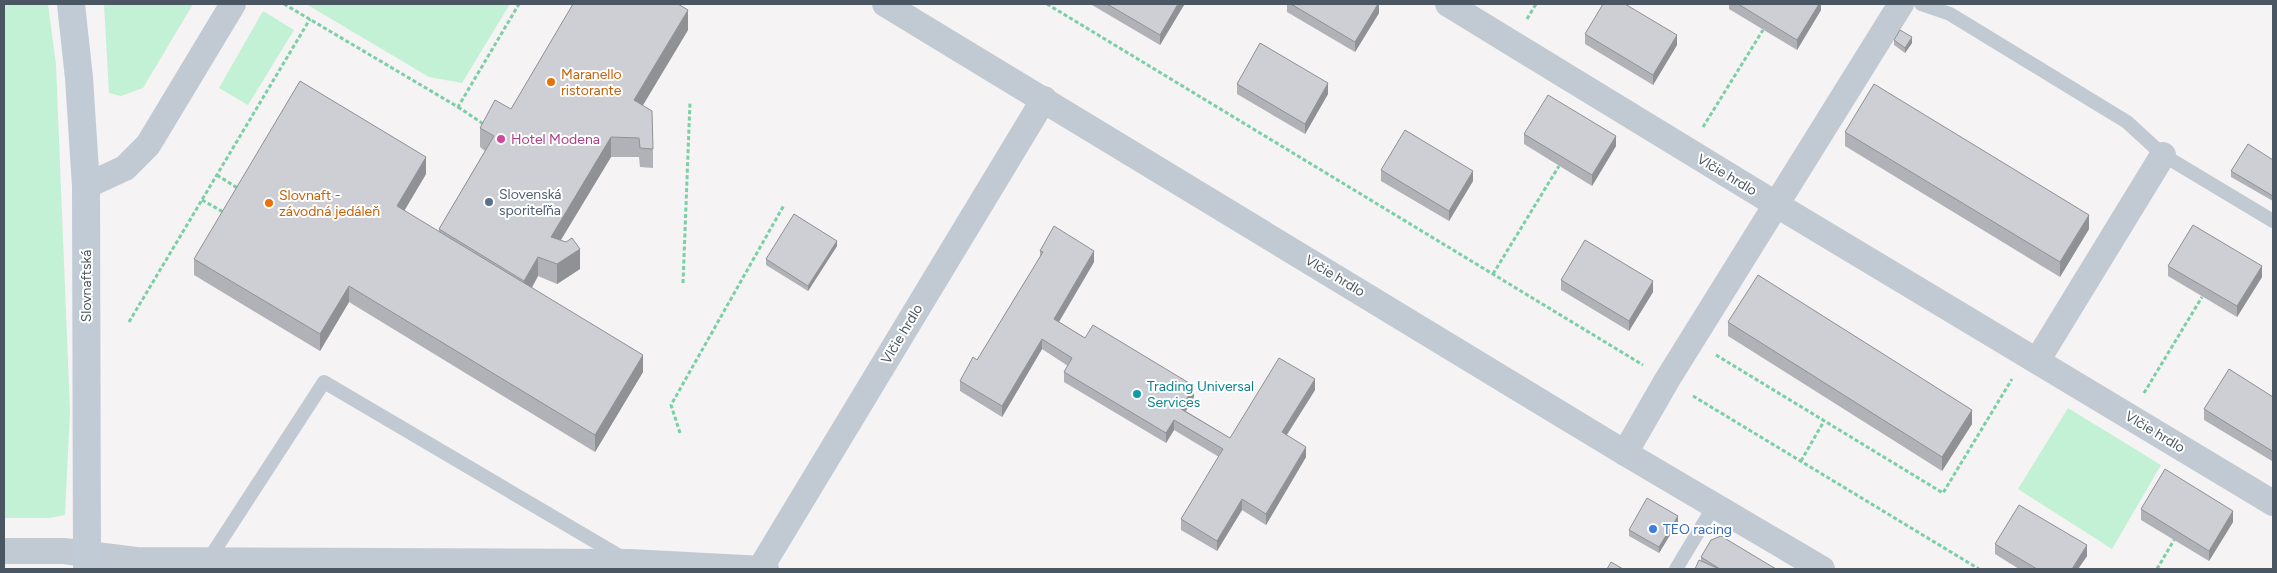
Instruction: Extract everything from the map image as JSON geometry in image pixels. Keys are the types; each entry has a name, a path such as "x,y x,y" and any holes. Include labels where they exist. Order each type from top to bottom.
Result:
{"main road":[{"name":"Slovnaftská","path":"71,4 79,78 86,186 87,562"}],"street":[{"path":"86,186 125,168 148,144 233,4"},
{"name":"Vlčie hrdlo","path":"884,4 1044,99 1625,453 1822,569"},
{"name":"Vlčie hrdlo","path":"1448,4 1777,205 2273,503"},
{"path":"1625,453 1668,380 1901,4"},
{"name":"Vlčie hrdlo","path":"760,569 1044,99"},
{"path":"2032,358 2163,155"},
{"path":"4,551 64,551 87,562 209,559 630,562 766,569"}],"lane":[{"path":"1921,4 1950,14 2127,122 2163,155 2273,222"},
{"path":"209,559 324,382 630,562"},
{"path":"1676,569 1714,506"}],"path":[{"path":"284,4 490,128"},
{"path":"458,107 519,4"},
{"path":"1048,4 1979,569"},
{"path":"129,322 310,19"},
{"path":"1688,151 1763,30"},
{"path":"683,283 690,102"},
{"path":"1493,274 1559,166"},
{"path":"217,175 244,192"},
{"path":"202,200 226,213 232,206"},
{"path":"680,433 671,405 784,205"},
{"path":"2129,416 2202,296"},
{"path":"1692,341 1943,493 2032,358"},
{"path":"1800,461 1824,421"},
{"path":"2157,569 2174,540"}],"green space":[{"path":"4,4 48,4 56,65 70,411 65,515 49,518 4,518"},
{"path":"104,4 193,4 143,88 121,96 109,93"},
{"path":"306,4 510,4 462,83 429,77"},
{"path":"263,11 294,30 248,105 219,88"},
{"path":"2068,408 2161,465 2112,549 2018,489"}],"building":[{"path":"573,4 678,4 688,10 634,100 652,111 653,149 640,148 639,138 611,137 551,237 566,242 572,238 580,249 557,264 538,257 524,281 439,229 494,136 480,128 495,100 511,109"},
{"path":"1107,4 1178,4 1160,35"},
{"path":"1291,4 1378,4 1355,42"},
{"path":"1603,4 1625,4 1677,35 1653,75 1585,34"},
{"path":"1738,4 1819,4 1797,40"},
{"path":"1900,30 1912,37 1905,48 1894,40"},
{"path":"1260,43 1328,83 1305,124 1237,84"},
{"path":"300,81 426,157 397,206 643,355 595,435 349,286 320,334 194,259"},
{"path":"1874,84 2089,215 2060,262 1845,132"},
{"path":"1548,95 1616,136 1592,175 1524,134"},
{"path":"1405,130 1473,171 1449,211 1381,170"},
{"path":"2248,144 2273,160 2273,196 2231,171"},
{"path":"794,214 837,241 808,286 766,259"},
{"path":"2193,225 2262,266 2237,306 2168,266"},
{"name":"Trading Universal Services","path":"1054,226 1094,251 1054,319 1085,338 1093,325 1194,386 1181,409 1230,438 1279,358 1315,379 1282,432 1306,447 1266,514 1242,499 1217,541 1181,519 1223,449 1174,420 1166,433 1064,372 1072,358 1042,339 1002,406 960,381 973,357 977,360 1043,252 1040,251"},
{"path":"1585,240 1653,281 1629,321 1561,280"},
{"path":"1758,275 1972,410 1942,457 1728,322"},
{"path":"2229,369 2273,397 2272,451 2204,409"},
{"path":"2165,469 2233,511 2209,551 2141,509"},
{"name":"TEO racing","path":"1647,498 1678,516 1659,547 1629,530"},
{"path":"2019,505 2087,545 2072,569 2037,569 1995,544"},
{"path":"1721,536 1776,569 1720,569 1701,557 1711,540"},
{"path":"1699,560 1719,569 1695,569"},
{"path":"1611,562 1623,569 1607,569"}],"place":[{"name":"Maranello ristorante","path":"551,82"},
{"name":"Hotel Modena","path":"501,139"},
{"name":"Slovenská sporiteľňa","path":"489,202"},
{"name":"Slovnaft - závodná jedáleň","path":"269,203"},
{"name":"Trading Universal Services","path":"1137,394"},
{"name":"TEO racing","path":"1653,529"}]}
